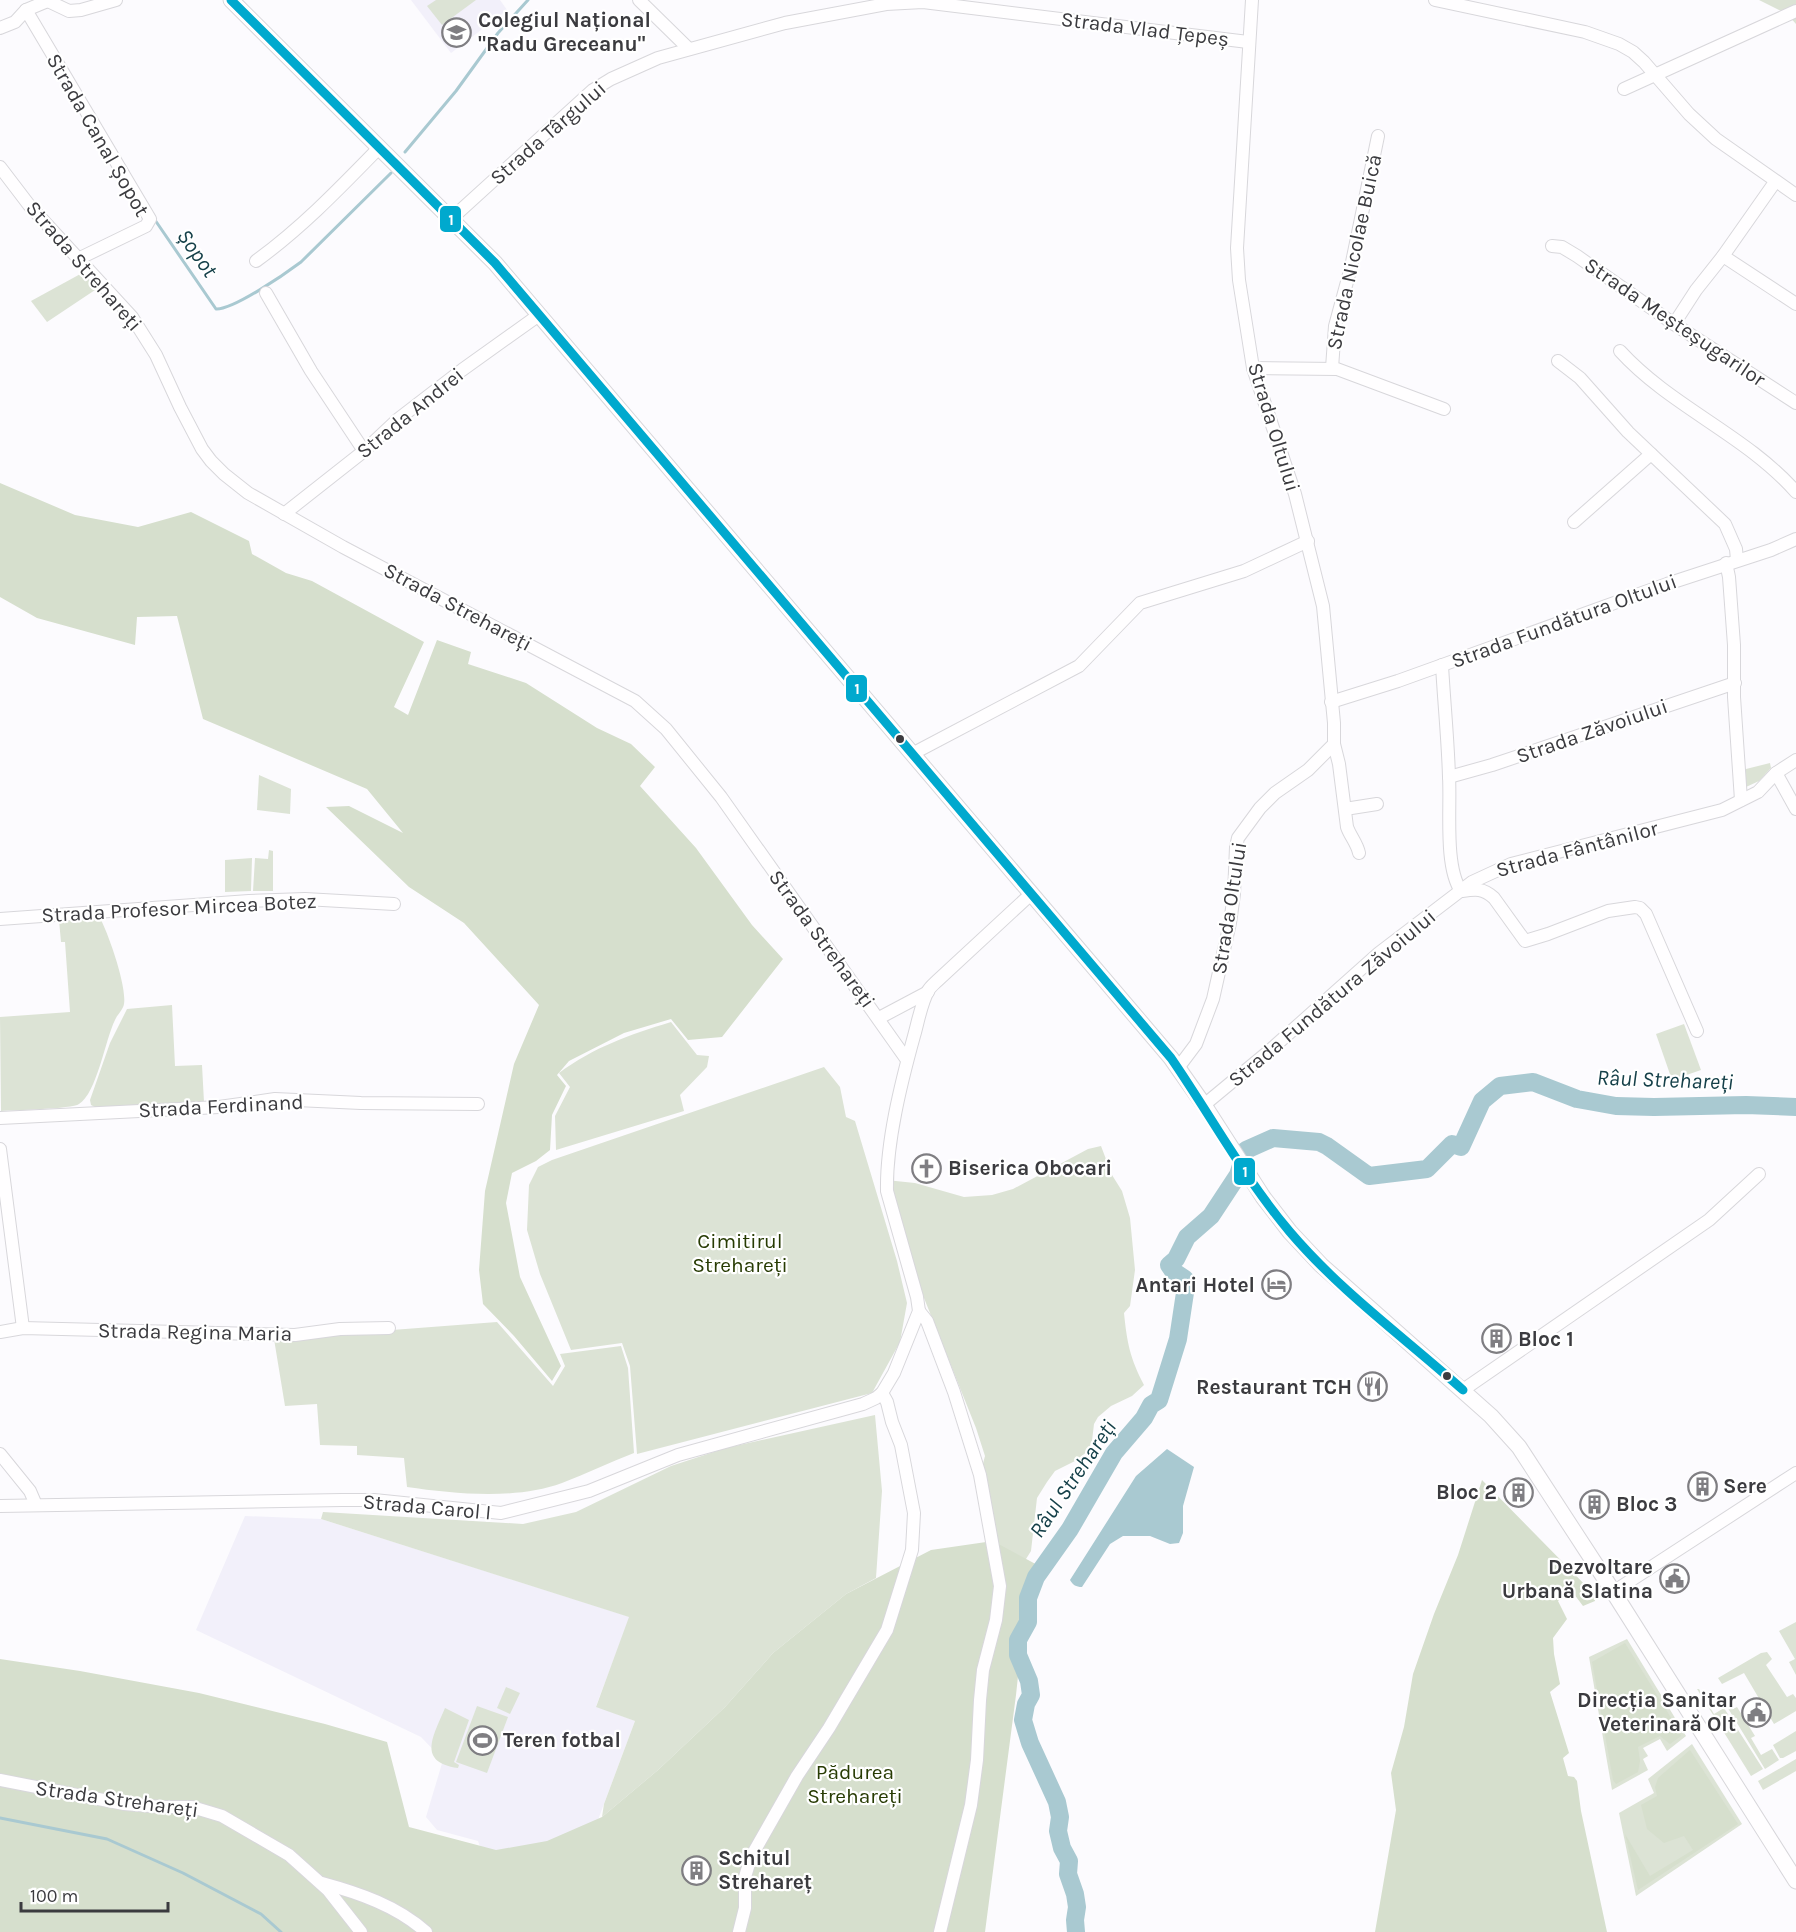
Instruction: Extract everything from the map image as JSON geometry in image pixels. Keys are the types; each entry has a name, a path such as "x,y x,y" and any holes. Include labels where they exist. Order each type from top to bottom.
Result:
{"main road":[{"path":"231,0 495,263 1178,1068 1263,1197 1290,1232 1321,1265 1491,1416 1519,1447 1796,1881"}],"street":[{"path":"0,28 15,22 26,10 49,0 69,11 116,0"},
{"path":"639,0 689,49"},
{"name":"Strada Oltului","path":"1252,0 1237,248 1239,280 1253,368 1295,494 1323,606 1334,744 1339,764 1347,828 1359,853"},
{"path":"1435,0 1604,38 1633,52 1702,126 1775,182 1796,195"},
{"name":"Strada Vlad Țepeș","path":"689,49 785,23 886,4 923,2 1248,42"},
{"name":"Strada Canal Șopot","path":"26,10 150,219 146,226 78,259"},
{"path":"1624,89 1796,11"},
{"name":"Strada Târgului","path":"451,219 593,90 642,63 689,49"},
{"name":"Strada Nicolae Buică","path":"1332,368 1335,326 1351,267 1378,136"},
{"path":"256,261 319,210 374,153 378,146"},
{"name":"Strada Strehareți","path":"0,167 29,205 132,317 146,337 192,430 211,461 248,493 635,701 666,729 721,797 908,1060"},
{"path":"1674,324 1775,182"},
{"name":"Strada Meșteșugarilor","path":"1552,246 1562,247 1577,256 1674,324 1796,403"},
{"path":"1723,256 1796,304"},
{"path":"266,293 311,371 364,451"},
{"name":"Strada Andrei","path":"284,514 364,451 397,420 539,315"},
{"path":"1620,351 1660,388 1745,446 1796,492"},
{"path":"1558,361 1580,378 1628,432 1725,524 1736,549 1729,577 1741,800"},
{"name":"Strada Nicolae Buică","path":"1253,368 1325,370 1332,368 1444,410"},
{"path":"1574,522 1651,454"},
{"name":"Strada Fundătura Oltului","path":"1331,702 1442,665 1732,561 1771,550 1796,538"},
{"path":"912,754 1079,666 1140,603 1245,571 1308,542"},
{"path":"1442,665 1451,858 1454,877 1461,891 1480,889 1488,892 1525,941 1608,911 1640,908 1646,914 1697,1031"},
{"name":"Strada Zăvoiului","path":"1449,777 1492,765 1735,683"},
{"name":"Strada Oltului","path":"1178,1068 1196,1044 1213,999 1230,923 1238,838 1260,808 1308,770 1334,744"},
{"name":"Strada Fântânilor","path":"1461,891 1472,882 1511,864 1722,810 1758,792 1776,773 1796,760"},
{"path":"1776,773 1796,809"},
{"path":"1345,809 1377,804"},
{"name":"Strada Fundătura Zăvoiului","path":"1204,1105 1379,953 1461,891"},
{"path":"879,1018 928,992 951,966 1031,894"},
{"name":"Strada Profesor Mircea Botez","path":"0,918 268,900 305,899 394,904"},
{"path":"739,1932 745,1908 745,1877 751,1857 887,1630 912,1550 914,1513 901,1445 882,1393 894,1372 919,1311 886,1191 889,1156 908,1060 928,992"},
{"name":"Strada Ferdinand","path":"0,1118 219,1107 274,1099 361,1103 478,1104"},
{"path":"0,1149 23,1328"},
{"path":"1462,1390 1709,1220 1759,1174"},
{"path":"919,1311 927,1321 954,1392 980,1475 1000,1586 996,1620 983,1670 978,1760 971,1805 940,1932"},
{"name":"Strada Regina Maria","path":"0,1332 23,1328 295,1335 340,1329 390,1328"},
{"name":"Strada Carol I","path":"0,1506 374,1500 501,1513 589,1491 678,1455 863,1404 882,1393"},
{"path":"0,1454 30,1491 36,1505"},
{"path":"1613,1592 1796,1473"},
{"name":"Strada Strehareți","path":"0,1780 124,1804 192,1807 222,1816 289,1855 321,1883 361,1932"},
{"name":"Strada Strehareți","path":"321,1883 382,1904 416,1923 426,1932"}],"shaded area":[{"name":"Colegiul Național \"Radu Greceanu\"","path":"411,0 500,0 507,10 451,53"},
{"path":"245,1516 321,1519 630,1617 596,1706 635,1721 556,1932 492,1881 478,1841 437,1830 426,1817 443,1760 421,1737 196,1630"}],"green space":[{"path":"436,0 476,0 442,25 427,6"},
{"path":"1759,0 1796,0 1796,24 1787,14"},
{"path":"84,272 98,288 47,322 31,301"},
{"path":"0,483 75,515 138,527 191,512 249,541 252,554 286,573 312,581 424,642 394,707 408,715 437,640 471,652 468,664 526,683 597,728 631,744 655,767 640,786 696,848 752,925 783,959 722,1037 688,1040 671,1019 624,1033 569,1061 557,1075 566,1086 552,1115 550,1150 536,1161 512,1173 506,1203 520,1277 561,1366 552,1381 483,1304 479,1270 485,1191 514,1064 539,1005 464,923 409,887 326,807 349,806 403,833 367,789 203,719 177,616 137,617 135,645 37,618 0,597"},
{"path":"1770,763 1771,768 1759,781 1746,787 1743,784 1742,770"},
{"path":"259,775 291,789 290,814 257,810"},
{"path":"269,850 273,851 273,891 253,891 255,858 268,859"},
{"path":"252,858 251,891 225,892 225,860"},
{"path":"99,916 120,972 124,1004 111,1029 91,1089 79,1104 74,1106 1,1111 0,1017 70,1012 65,942 61,942 59,920"},
{"path":"172,1005 175,1066 202,1065 204,1102 97,1108 91,1105 90,1100 110,1043 127,1009"},
{"path":"671,1022 697,1055 709,1056 707,1067 680,1095 684,1111 556,1150 555,1116 570,1087 559,1073 585,1056 612,1043"},
{"path":"1684,1024 1701,1070 1672,1080 1656,1034"},
{"name":"Cimitirul Strehareți","path":"824,1067 840,1087 846,1117 855,1121 897,1261 907,1303 900,1342 872,1393 637,1454 630,1366 622,1343 571,1350 540,1274 527,1230 529,1185 538,1167 552,1160"},
{"path":"1101,1146 1112,1175 1122,1191 1130,1218 1135,1270 1130,1306 1124,1313 1130,1350 1144,1385 1132,1396 1111,1406 1098,1417 1094,1424 1088,1451 1075,1461 1055,1471 1037,1498 1031,1551 1026,1559 1007,1562 991,1537 980,1475 985,1456 902,1243 886,1180 915,1183 964,1197 992,1195 1013,1189 1088,1149"},
{"path":"497,1322 553,1386 565,1366 560,1354 621,1346 628,1368 634,1453 562,1483 525,1492 485,1494 426,1490 407,1487 404,1458 357,1455 357,1446 320,1445 317,1404 285,1406 274,1339"},
{"path":"875,1415 882,1491 876,1578 846,1594 773,1653 725,1707 658,1770 602,1817 604,1804 635,1721 596,1707 629,1617 321,1519 323,1512 523,1524 576,1512 671,1466 726,1448"},
{"path":"1482,1480 1594,1594 1595,1601 1583,1606 1574,1594 1569,1593 1558,1601 1567,1619 1553,1638 1560,1684 1550,1692 1569,1753 1563,1758 1568,1776 1574,1777 1577,1781 1581,1811 1607,1932 1375,1932 1396,1810 1391,1773 1404,1727 1413,1674 1458,1555"},
{"name":"Pădurea Strehareți","path":"993,1541 1043,1568 1023,1629 985,1932 0,1932 0,1659 199,1693 387,1742 409,1827 496,1850 547,1841 602,1817 658,1770 725,1707 773,1653 846,1594 931,1550"},
{"path":"1796,1622 1796,1675 1789,1662 1795,1659 1779,1631"},
{"path":"1627,1639 1686,1736 1667,1751 1660,1739 1643,1748 1648,1756 1643,1759 1648,1770 1612,1790 1589,1657"},
{"path":"1625,1643 1681,1736 1670,1744 1660,1736 1638,1747 1640,1761 1638,1772 1616,1784 1613,1780 1592,1662"},
{"path":"1767,1652 1772,1659 1766,1665 1787,1697 1793,1694 1796,1698 1796,1711 1774,1724 1744,1673 1722,1684 1718,1678 1761,1653"},
{"path":"506,1687 520,1693 510,1714 497,1708"},
{"path":"1697,1689 1714,1714 1724,1708 1763,1769 1751,1776"},
{"path":"1729,1703 1733,1709 1737,1707 1755,1736 1751,1738 1761,1755 1772,1749 1779,1760 1765,1769 1726,1705"},
{"name":"Teren fotbal","path":"477,1706 508,1717 487,1773 456,1762"},
{"path":"445,1708 469,1720 454,1762 459,1765 458,1768 445,1765 437,1760 433,1753 433,1737"},
{"path":"1796,1731 1796,1751 1780,1758 1773,1745"},
{"path":"1692,1744 1742,1824 1636,1896 1619,1813 1654,1793 1648,1779"},
{"path":"1690,1750 1738,1824 1638,1890 1625,1834 1650,1876 1693,1850 1684,1836 1664,1843 1647,1829 1641,1805 1657,1796 1655,1787 1658,1778"},
{"path":"1796,1759 1796,1771 1763,1790 1758,1781"}],"water":[{"path":"1167,1449 1194,1467 1183,1506 1183,1533 1179,1543 1170,1544 1150,1536 1123,1536 1110,1544 1082,1587 1072,1583 1070,1580 1136,1476"}],"waterway":[{"name":"Șopot","path":"405,152 456,91 498,33 528,0"},
{"name":"Șopot","path":"155,220 216,309 224,308 259,290 301,262 391,173"},
{"name":"Râul Strehareți","path":"1076,1932 1077,1907 1068,1874 1069,1861 1062,1848 1058,1831 1060,1817 1057,1802 1030,1743 1023,1720 1026,1704 1031,1695 1029,1681 1018,1655 1018,1640 1028,1622 1028,1598 1036,1577 1070,1529 1114,1453 1144,1418 1151,1405 1159,1400 1178,1339 1186,1286 1185,1279 1173,1271 1169,1265 1176,1259 1187,1237 1211,1216 1238,1175 1246,1150 1273,1138 1319,1142 1369,1176 1427,1169 1452,1144 1461,1147 1482,1101 1500,1086 1533,1082 1577,1099 1616,1106 1796,1107"},
{"path":"0,1818 107,1839 183,1873 261,1914 281,1932"}],"transit line":[{"name":"1","path":"231,0 495,263 1171,1058 1243,1169 1290,1232 1330,1275 1463,1390"}],"place":[{"name":"Colegiul Național \"Radu Greceanu\"","path":"457,32"},
{"name":"Biserica Obocari","path":"927,1168"},
{"name":"Antari Hotel","path":"1276,1285"},
{"name":"Bloc 1","path":"1497,1339"},
{"name":"Restaurant TCH","path":"1373,1387"},
{"name":"Sere","path":"1702,1486"},
{"name":"Bloc 2","path":"1518,1492"},
{"name":"Bloc 3","path":"1595,1504"},
{"name":"Dezvoltare Urbană Slatina","path":"1674,1579"},
{"name":"Direcția Sanitar Veterinară Olt","path":"1757,1712"},
{"name":"Teren fotbal","path":"482,1740"},
{"name":"Schitul Strehareț","path":"697,1870"}]}
